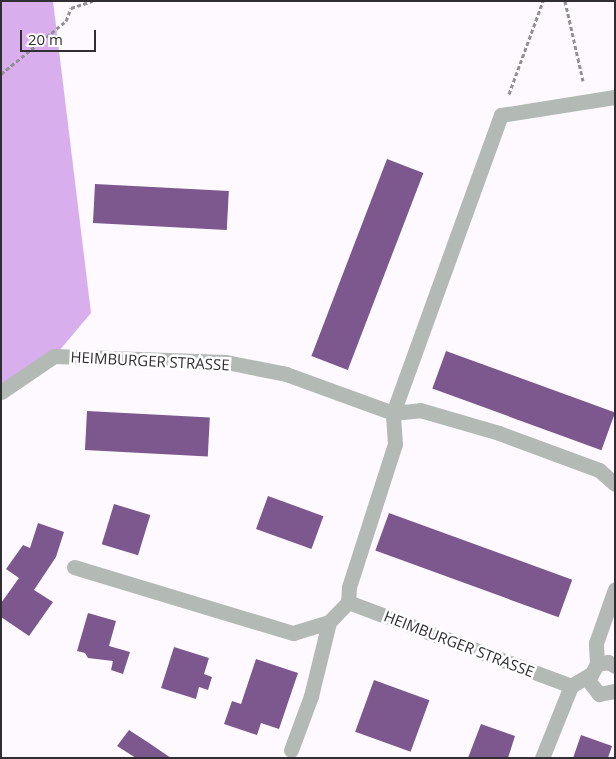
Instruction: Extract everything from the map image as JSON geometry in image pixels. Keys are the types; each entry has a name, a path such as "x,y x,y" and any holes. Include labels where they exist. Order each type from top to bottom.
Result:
{"street":[{"path":"74,567 293,633 329,622 348,602 349,587 395,444 393,413 501,115 615,97"},
{"name":"HEIMBURGER STRASSE","path":"1,392 54,356 226,362 286,374 393,413"},
{"path":"393,413 420,410 499,433 599,470 615,484"},
{"path":"615,589 596,643 593,670 595,691 608,695 615,691"},
{"name":"HEIMBURGER STRASSE","path":"348,602 571,686"},
{"path":"290,750 311,696 329,622"},
{"path":"542,758 571,686 608,662 615,666"}],"path":[{"path":"1,74 66,21 71,8 93,1"},
{"path":"501,115 543,1"},
{"path":"565,1 588,100"}],"shaded area":[{"path":"1,1 53,1 91,313 59,351 1,386"}],"building":[{"path":"387,159 423,173 348,370 311,356"},
{"path":"95,184 229,191 227,230 93,223"},
{"path":"446,351 615,413 601,450 432,389"},
{"path":"87,411 210,417 208,456 85,450"},
{"path":"268,496 323,516 311,549 256,529"},
{"path":"114,504 150,515 138,555 102,544"},
{"path":"389,513 572,580 559,617 375,551"},
{"path":"38,523 64,532 56,557 34,590 53,602 29,636 1,617 1,603 19,578 6,569 23,545 30,548"},
{"path":"88,613 116,621 109,646 130,652 123,674 111,670 113,661 88,658 85,653 77,651"},
{"path":"174,647 209,658 204,674 212,677 208,690 199,687 196,699 161,688"},
{"path":"256,659 298,673 279,729 261,723 257,735 224,724 232,701 241,704"},
{"path":"374,680 429,700 411,752 355,732"},
{"path":"481,724 515,736 508,758 468,758"},
{"path":"129,730 171,758 136,758 117,746"},
{"path":"581,735 612,746 608,758 573,758"}]}
